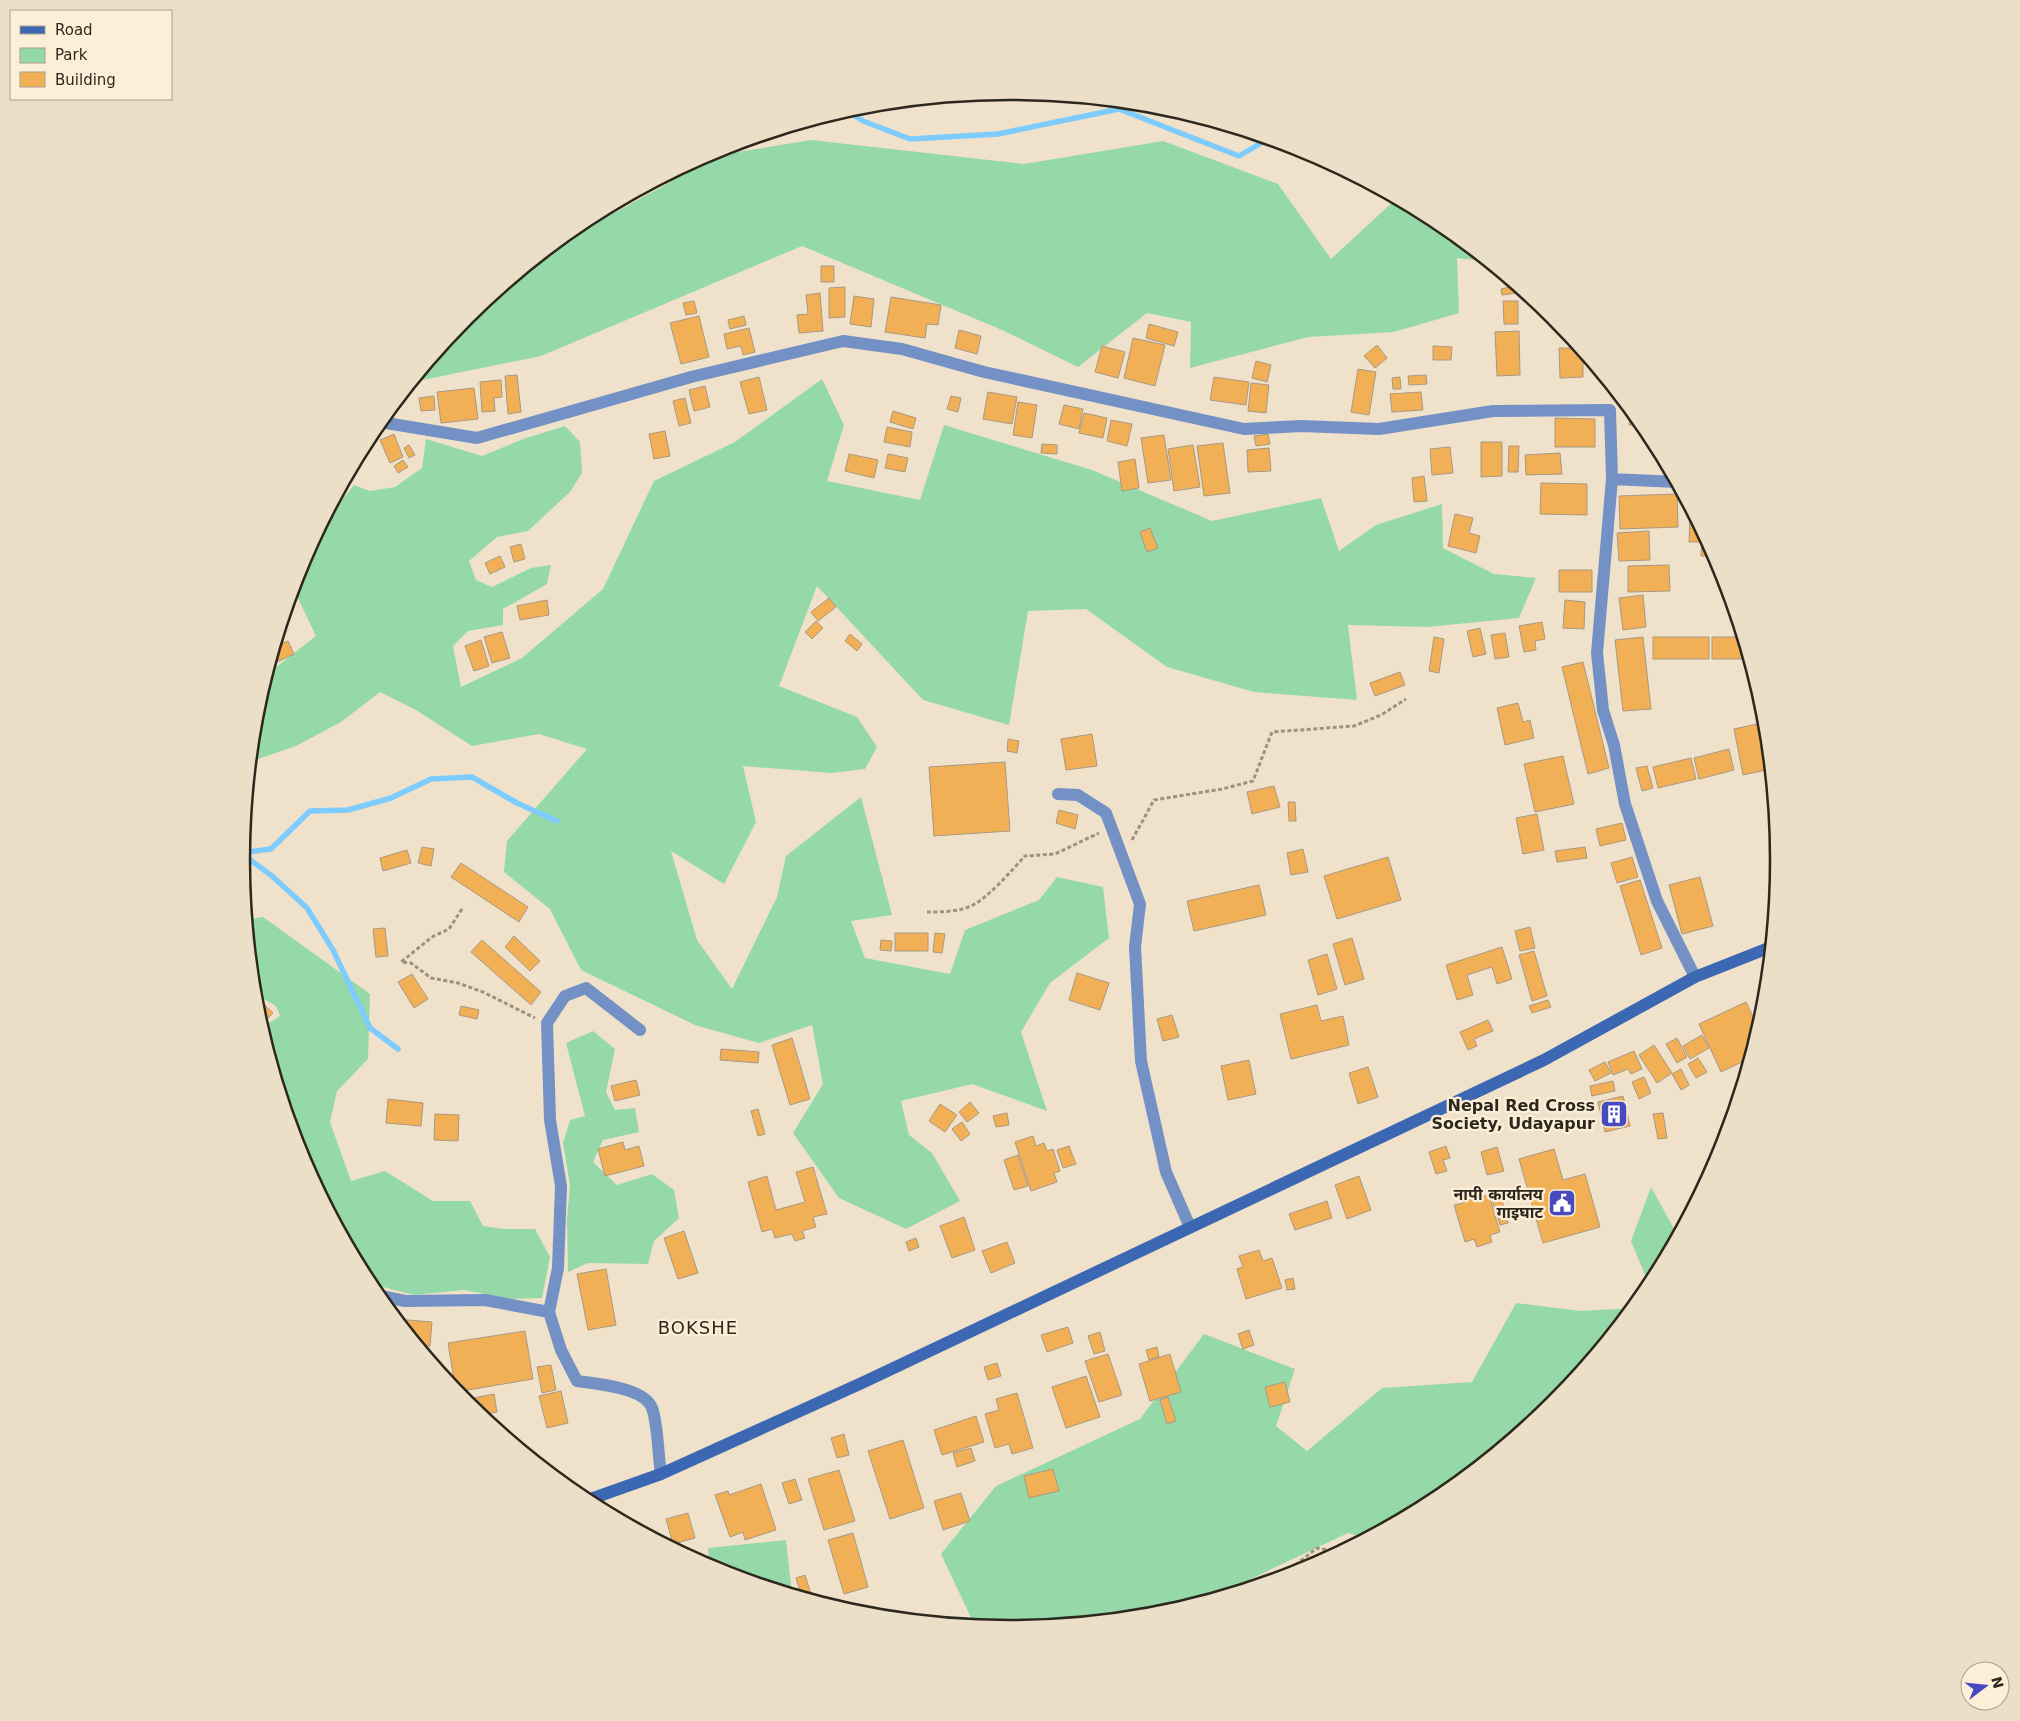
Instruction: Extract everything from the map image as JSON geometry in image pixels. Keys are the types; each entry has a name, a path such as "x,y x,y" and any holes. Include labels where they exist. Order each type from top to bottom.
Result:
{"main road":[{"path":"595,1498 660,1474 873,1378 1544,1060 1695,977 1765,950"}],"street":[{"path":"389,423 477,438 691,377 843,341 902,349 984,372 1244,429 1301,426 1379,429 1493,410 1610,410 1612,479 1596,653 1603,710 1614,745 1625,804 1658,901 1695,977"},
{"path":"1612,479 1670,482"},
{"path":"1058,794 1078,795 1106,813 1140,904 1134,947 1141,1061 1166,1172 1190,1227"},
{"path":"640,1030 586,988 565,996 547,1023 550,1120 561,1186 558,1268 549,1312 561,1350 577,1381 617,1387 642,1397 651,1406 660,1474"},
{"path":"389,1298 405,1301 485,1300 549,1312"}],"path":[{"path":"1122,858 1154,800 1222,789 1253,781 1272,732 1354,726 1381,714 1406,699"},
{"path":"927,912 945,912 973,906 999,883 1024,856 1055,854 1111,828"},
{"path":"462,909 449,929 432,937 401,962 411,963 431,978 458,982 483,992 516,1010 547,1023"},
{"path":"1294,1566 1316,1548 1330,1550"}],"green space":[{"path":"811,140 1024,164 1163,141 1278,184 1331,259 1392,203 1433,228 1477,260 1457,258 1459,313 1394,332 1308,337 1190,368 1191,322 1147,313 1078,367 1002,330 802,246 541,356 421,380 472,323 547,257 587,228 615,211 692,170 733,153"},
{"path":"822,379 844,425 827,481 920,500 944,425 1092,470 1212,521 1321,498 1339,551 1376,525 1442,504 1443,548 1494,574 1536,578 1519,618 1427,627 1348,625 1357,700 1254,692 1167,667 1086,609 1028,611 1009,725 923,700 817,586 779,686 857,717 877,747 865,769 832,773 743,766 756,822 724,884 671,851 697,940 732,989 777,897 786,856 861,797 892,915 851,921 865,958 950,974 965,930 1039,900 1057,877 1103,887 1109,938 1050,983 1021,1032 1047,1111 972,1084 901,1101 909,1135 932,1153 960,1201 906,1229 839,1198 793,1133 823,1084 812,1025 759,1043 695,1025 581,970 550,909 504,872 507,841 587,749 539,734 472,746 416,710 380,692 341,722 296,746 256,760 274,669 316,636 297,596 307,569 328,524 337,506 354,485 370,491 395,487 422,468 426,439 482,456 523,439 565,426 580,442 582,473 570,492 528,531 497,537 469,561 476,580 492,587 531,568 551,565 547,584 503,609 503,625 468,631 453,646 461,687 522,658 603,589 654,481 735,442"},
{"path":"263,917 370,994 368,1059 337,1091 330,1122 351,1181 385,1171 433,1201 470,1201 483,1226 503,1229 535,1229 550,1257 542,1298 511,1299 464,1290 414,1295 380,1286 351,1241 328,1197 307,1152 290,1105 275,1057 267,1024 280,1016 276,1006 262,998 252,918"},
{"path":"593,1031 615,1049 606,1092 615,1110 635,1108 639,1132 603,1140 593,1162 617,1185 652,1174 674,1190 679,1218 654,1241 648,1264 588,1263 568,1272 567,1219 570,1185 563,1143 570,1120 585,1116 566,1043"},
{"path":"1651,1187 1675,1230 1646,1277 1631,1241"},
{"path":"1516,1303 1581,1311 1623,1309 1582,1362 1548,1398 1473,1464 1433,1493 1359,1536 1348,1533 1238,1586 1158,1606 1109,1614 1060,1619 1010,1621 972,1619 941,1554 996,1486 1140,1419 1204,1334 1295,1369 1276,1426 1307,1451 1382,1388 1472,1382"},
{"path":"786,1540 791,1589 766,1581 709,1558 708,1548"}],"building":[{"path":"821,266 834,266 834,282 821,282"},
{"path":"845,287 845,317 829,318 829,288"},
{"path":"1509,287 1515,293 1502,295 1501,289"},
{"path":"820,293 823,331 799,333 797,315 808,314 806,295"},
{"path":"854,296 874,299 871,327 850,324"},
{"path":"891,297 941,305 938,325 927,324 925,338 885,332"},
{"path":"694,301 697,313 686,315 683,303"},
{"path":"1503,301 1518,301 1518,324 1504,324"},
{"path":"699,316 709,357 681,364 670,323"},
{"path":"744,316 746,325 730,329 728,320"},
{"path":"1149,324 1178,332 1174,346 1146,338"},
{"path":"749,328 755,352 743,355 741,346 727,349 724,334"},
{"path":"959,330 981,336 977,354 955,348"},
{"path":"1519,331 1520,375 1497,376 1495,332"},
{"path":"1133,338 1165,345 1155,386 1124,378"},
{"path":"1377,345 1387,358 1375,368 1364,356"},
{"path":"1102,346 1125,352 1118,378 1095,372"},
{"path":"1433,346 1452,347 1451,360 1433,360"},
{"path":"1559,348 1572,348 1583,360 1583,377 1560,378"},
{"path":"1256,361 1271,365 1267,382 1252,378"},
{"path":"1358,369 1376,372 1369,415 1351,412"},
{"path":"517,375 521,412 508,414 505,376"},
{"path":"1426,375 1427,384 1409,385 1408,376"},
{"path":"759,377 767,410 749,414 740,382"},
{"path":"1214,377 1249,382 1246,405 1210,400"},
{"path":"1400,377 1401,389 1393,389 1392,378"},
{"path":"501,380 502,397 494,398 495,411 482,412 480,382"},
{"path":"1251,383 1269,385 1266,413 1248,411"},
{"path":"705,386 710,407 694,411 689,390"},
{"path":"474,388 478,419 441,423 437,392"},
{"path":"988,392 1017,397 1012,424 983,419"},
{"path":"1421,392 1423,410 1392,412 1390,394"},
{"path":"434,396 435,410 421,411 419,398"},
{"path":"951,396 961,398 958,412 947,409"},
{"path":"685,398 691,423 679,426 673,401"},
{"path":"1018,402 1037,405 1032,438 1013,435"},
{"path":"1064,405 1083,409 1079,429 1059,424"},
{"path":"893,411 916,418 913,429 890,422"},
{"path":"1084,413 1107,418 1103,438 1079,433"},
{"path":"1555,418 1595,419 1595,447 1555,447"},
{"path":"1111,420 1132,424 1127,446 1107,441"},
{"path":"887,427 912,432 910,447 884,442"},
{"path":"665,431 670,456 654,459 649,434"},
{"path":"394,434 403,457 390,463 380,440"},
{"path":"1268,434 1270,444 1256,446 1254,436"},
{"path":"1164,435 1171,480 1148,483 1141,438"},
{"path":"1481,442 1502,442 1502,476 1481,477"},
{"path":"1223,443 1230,493 1204,496 1197,446"},
{"path":"1042,444 1057,445 1057,454 1041,453"},
{"path":"409,445 415,455 409,458 404,448"},
{"path":"1193,445 1200,487 1174,491 1168,449"},
{"path":"1509,446 1519,446 1518,472 1508,472"},
{"path":"1450,447 1453,473 1432,475 1430,449"},
{"path":"1269,448 1271,471 1248,472 1247,450"},
{"path":"1560,453 1562,474 1526,475 1525,455"},
{"path":"849,454 878,460 874,478 845,471"},
{"path":"888,454 908,458 905,472 885,468"},
{"path":"1135,459 1139,488 1122,491 1118,462"},
{"path":"403,460 408,467 398,473 394,466"},
{"path":"1424,476 1427,501 1414,502 1412,478"},
{"path":"1541,483 1587,484 1587,515 1540,514"},
{"path":"1676,494 1678,527 1620,529 1619,496"},
{"path":"1455,514 1473,518 1469,533 1480,536 1476,553 1448,546"},
{"path":"1690,520 1700,542 1689,542"},
{"path":"1150,528 1158,548 1147,552 1140,532"},
{"path":"1649,531 1650,560 1619,561 1617,533"},
{"path":"521,544 525,559 514,562 510,547"},
{"path":"1702,545 1707,556 1701,556"},
{"path":"500,556 505,567 490,574 485,563"},
{"path":"1669,565 1670,591 1628,592 1628,566"},
{"path":"1559,570 1592,570 1592,592 1559,592"},
{"path":"1643,595 1646,627 1623,630 1619,598"},
{"path":"829,598 836,607 818,621 811,612"},
{"path":"547,600 549,615 520,620 517,606"},
{"path":"1565,600 1585,602 1584,629 1563,628"},
{"path":"816,621 823,628 812,639 805,632"},
{"path":"1542,622 1545,639 1535,641 1536,650 1524,652 1519,626"},
{"path":"1480,628 1486,654 1473,657 1467,631"},
{"path":"502,632 510,658 492,663 484,637"},
{"path":"1505,633 1509,657 1495,659 1491,635"},
{"path":"850,634 862,644 857,651 845,641"},
{"path":"1434,637 1444,639 1439,673 1429,671"},
{"path":"1643,637 1651,709 1623,711 1615,640"},
{"path":"1653,637 1709,637 1709,659 1653,659"},
{"path":"1712,637 1737,637 1743,659 1712,659"},
{"path":"481,640 489,666 474,671 465,646"},
{"path":"288,641 294,654 277,662 276,660 281,644"},
{"path":"1583,662 1609,768 1588,774 1562,667"},
{"path":"1400,672 1405,685 1375,696 1370,683"},
{"path":"1518,703 1523,722 1530,720 1534,738 1505,745 1497,708"},
{"path":"1758,724 1765,770 1743,775 1734,729"},
{"path":"1092,734 1097,766 1066,770 1061,739"},
{"path":"1008,739 1019,741 1017,753 1007,751"},
{"path":"1729,749 1734,770 1699,779 1694,758"},
{"path":"1563,756 1574,804 1535,812 1524,764"},
{"path":"1691,758 1696,779 1658,788 1653,767"},
{"path":"1005,762 1010,831 934,836 929,767"},
{"path":"1647,766 1653,788 1642,791 1636,768"},
{"path":"1274,786 1280,807 1252,814 1247,792"},
{"path":"1288,802 1295,802 1296,821 1289,821"},
{"path":"1059,810 1078,815 1075,829 1056,823"},
{"path":"1537,814 1544,850 1523,854 1516,818"},
{"path":"1622,823 1626,840 1600,846 1596,829"},
{"path":"422,847 434,849 431,866 418,863"},
{"path":"1585,847 1587,858 1557,862 1555,851"},
{"path":"1303,849 1308,872 1291,875 1287,853"},
{"path":"407,850 411,863 383,871 380,858"},
{"path":"1388,857 1401,900 1337,919 1324,876"},
{"path":"1632,857 1638,877 1617,883 1611,863"},
{"path":"461,863 528,907 519,922 451,877"},
{"path":"1700,877 1713,926 1682,934 1669,885"},
{"path":"1640,880 1662,948 1641,955 1620,886"},
{"path":"1259,885 1266,915 1194,931 1187,901"},
{"path":"1530,927 1535,948 1520,951 1515,931"},
{"path":"385,928 388,956 376,957 373,929"},
{"path":"895,933 928,933 928,951 895,951"},
{"path":"935,933 945,934 942,953 933,952"},
{"path":"514,936 540,961 530,971 505,947"},
{"path":"1352,938 1364,979 1345,985 1333,944"},
{"path":"482,940 541,992 531,1005 471,952"},
{"path":"881,940 892,941 891,951 880,950"},
{"path":"1502,947 1512,979 1497,984 1492,967 1467,975 1473,995 1457,1000 1446,965"},
{"path":"1534,951 1547,996 1532,1001 1519,955"},
{"path":"1327,954 1337,989 1318,995 1308,960"},
{"path":"1077,973 1109,983 1100,1010 1069,1000"},
{"path":"412,974 428,999 414,1008 398,982"},
{"path":"1548,1000 1551,1007 1532,1013 1529,1006"},
{"path":"1746,1002 1754,1018 1744,1061 1721,1072 1699,1024"},
{"path":"263,1004 273,1013 266,1020"},
{"path":"1317,1005 1321,1021 1343,1016 1349,1045 1291,1059 1280,1014"},
{"path":"461,1006 479,1010 477,1019 459,1015"},
{"path":"1172,1015 1179,1037 1163,1041 1157,1019"},
{"path":"1488,1020 1493,1031 1474,1039 1477,1046 1468,1050 1460,1032"},
{"path":"1702,1035 1709,1048 1690,1059 1683,1046"},
{"path":"792,1038 810,1099 790,1105 772,1045"},
{"path":"1677,1038 1687,1057 1677,1063 1666,1044"},
{"path":"1654,1045 1672,1073 1657,1083 1639,1055"},
{"path":"721,1049 759,1052 758,1063 720,1060"},
{"path":"1634,1051 1642,1069 1631,1074 1628,1069 1613,1075 1608,1062"},
{"path":"1698,1058 1707,1072 1696,1078 1688,1064"},
{"path":"1249,1060 1256,1094 1228,1100 1221,1066"},
{"path":"1605,1062 1611,1073 1595,1081 1589,1070"},
{"path":"1368,1067 1378,1097 1358,1104 1349,1073"},
{"path":"1681,1069 1689,1085 1681,1090 1672,1074"},
{"path":"1644,1077 1651,1093 1639,1099 1632,1082"},
{"path":"636,1080 640,1095 615,1101 611,1086"},
{"path":"1613,1081 1615,1091 1592,1096 1590,1086"},
{"name":"Nepal Red Cross Society, Udayapur","path":"1623,1096 1630,1126 1605,1132 1598,1102"},
{"path":"388,1099 423,1103 421,1126 386,1123"},
{"path":"970,1102 979,1113 967,1122 959,1112"},
{"path":"940,1104 957,1115 945,1132 929,1121"},
{"path":"758,1109 765,1134 758,1136 751,1111"},
{"path":"1007,1113 1009,1125 996,1127 993,1116"},
{"path":"1663,1113 1667,1138 1658,1139 1653,1114"},
{"path":"435,1114 459,1115 458,1141 434,1140"},
{"path":"962,1122 970,1134 961,1141 952,1129"},
{"path":"1033,1136 1036,1146 1044,1143 1047,1151 1053,1149 1060,1171 1054,1173 1057,1182 1031,1191 1015,1142"},
{"path":"623,1142 625,1150 639,1146 644,1166 605,1176 598,1149"},
{"path":"1069,1146 1076,1164 1063,1168 1057,1150"},
{"path":"1446,1146 1450,1158 1443,1160 1447,1171 1436,1174 1429,1152"},
{"path":"1497,1147 1504,1171 1487,1175 1481,1152"},
{"name":"नापी कार्यालय गाइघाट","path":"1554,1149 1563,1180 1585,1174 1600,1227 1543,1243 1519,1159"},
{"path":"1018,1155 1028,1186 1014,1190 1004,1160"},
{"path":"813,1167 827,1214 813,1217 816,1227 802,1231 805,1238 795,1241 792,1234 775,1238 772,1229 762,1232 748,1182 767,1176 776,1210 805,1202 796,1172"},
{"path":"1359,1176 1371,1210 1347,1219 1335,1185"},
{"path":"1479,1189 1481,1197 1489,1195 1500,1232 1490,1235 1492,1242 1477,1247 1474,1239 1465,1242 1454,1205 1463,1203 1460,1195"},
{"path":"1500,1193 1508,1223 1500,1225 1491,1196"},
{"path":"1327,1201 1332,1218 1295,1230 1289,1214"},
{"path":"964,1217 975,1250 952,1258 940,1226"},
{"path":"684,1231 698,1273 678,1279 664,1238"},
{"path":"916,1238 919,1247 909,1251 906,1242"},
{"path":"1007,1242 1015,1263 991,1273 982,1251"},
{"path":"1259,1250 1263,1261 1272,1258 1282,1288 1246,1299 1237,1269 1243,1267 1239,1256"},
{"path":"606,1269 616,1325 588,1330 577,1274"},
{"path":"1293,1278 1295,1289 1287,1290 1285,1280"},
{"path":"405,1320 432,1322 430,1346 425,1346"},
{"path":"1068,1327 1073,1343 1047,1352 1041,1335"},
{"path":"1249,1330 1254,1345 1243,1349 1238,1334"},
{"path":"525,1331 533,1379 465,1390 454,1379 448,1343"},
{"path":"1100,1332 1105,1351 1094,1354 1088,1336"},
{"path":"1157,1347 1159,1357 1149,1360 1146,1350"},
{"path":"1108,1354 1122,1395 1099,1402 1085,1361"},
{"path":"1170,1354 1181,1392 1150,1401 1139,1364"},
{"path":"997,1363 1001,1376 988,1380 984,1367"},
{"path":"551,1365 556,1390 542,1393 537,1367"},
{"path":"1086,1376 1100,1417 1066,1428 1052,1387"},
{"path":"1285,1382 1290,1402 1270,1407 1265,1387"},
{"path":"561,1391 568,1423 547,1428 539,1396"},
{"path":"1017,1393 1033,1448 1012,1454 1009,1444 995,1448 985,1414 999,1410 996,1399"},
{"path":"494,1394 497,1412 489,1413 472,1398"},
{"path":"1168,1397 1176,1421 1167,1424 1160,1400"},
{"path":"976,1416 984,1442 942,1455 934,1430"},
{"path":"844,1434 849,1455 837,1458 831,1438"},
{"path":"903,1440 924,1508 890,1519 868,1451"},
{"path":"971,1448 975,1461 957,1467 953,1453"},
{"path":"1053,1469 1059,1491 1029,1498 1024,1476"},
{"path":"839,1470 855,1521 824,1530 808,1479"},
{"path":"795,1479 802,1500 789,1504 782,1483"},
{"path":"761,1484 776,1530 745,1540 743,1532 730,1537 715,1495 728,1491 729,1495"},
{"path":"961,1493 970,1521 943,1530 934,1501"},
{"path":"688,1513 695,1538 675,1543 672,1542 666,1519"},
{"path":"853,1533 868,1587 844,1594 828,1540"},
{"path":"805,1575 811,1594 800,1591 796,1578"}],"waterway":[{"path":"856,116 863,121 910,139 998,134 1119,109 1239,156 1261,143"},
{"path":"250,852 271,849 310,811 348,810 391,798 431,779 472,777 517,803 557,821"},
{"path":"250,860 272,876 307,908 333,950 370,1028 398,1049"}],"place":[{"name":"Nepal Red Cross Society, Udayapur","path":"1614,1114"},
{"name":"नापी कार्यालय गाइघाट","path":"1562,1203"}],"district":[{"name":"BOKSHE","path":"698,1327"}]}
